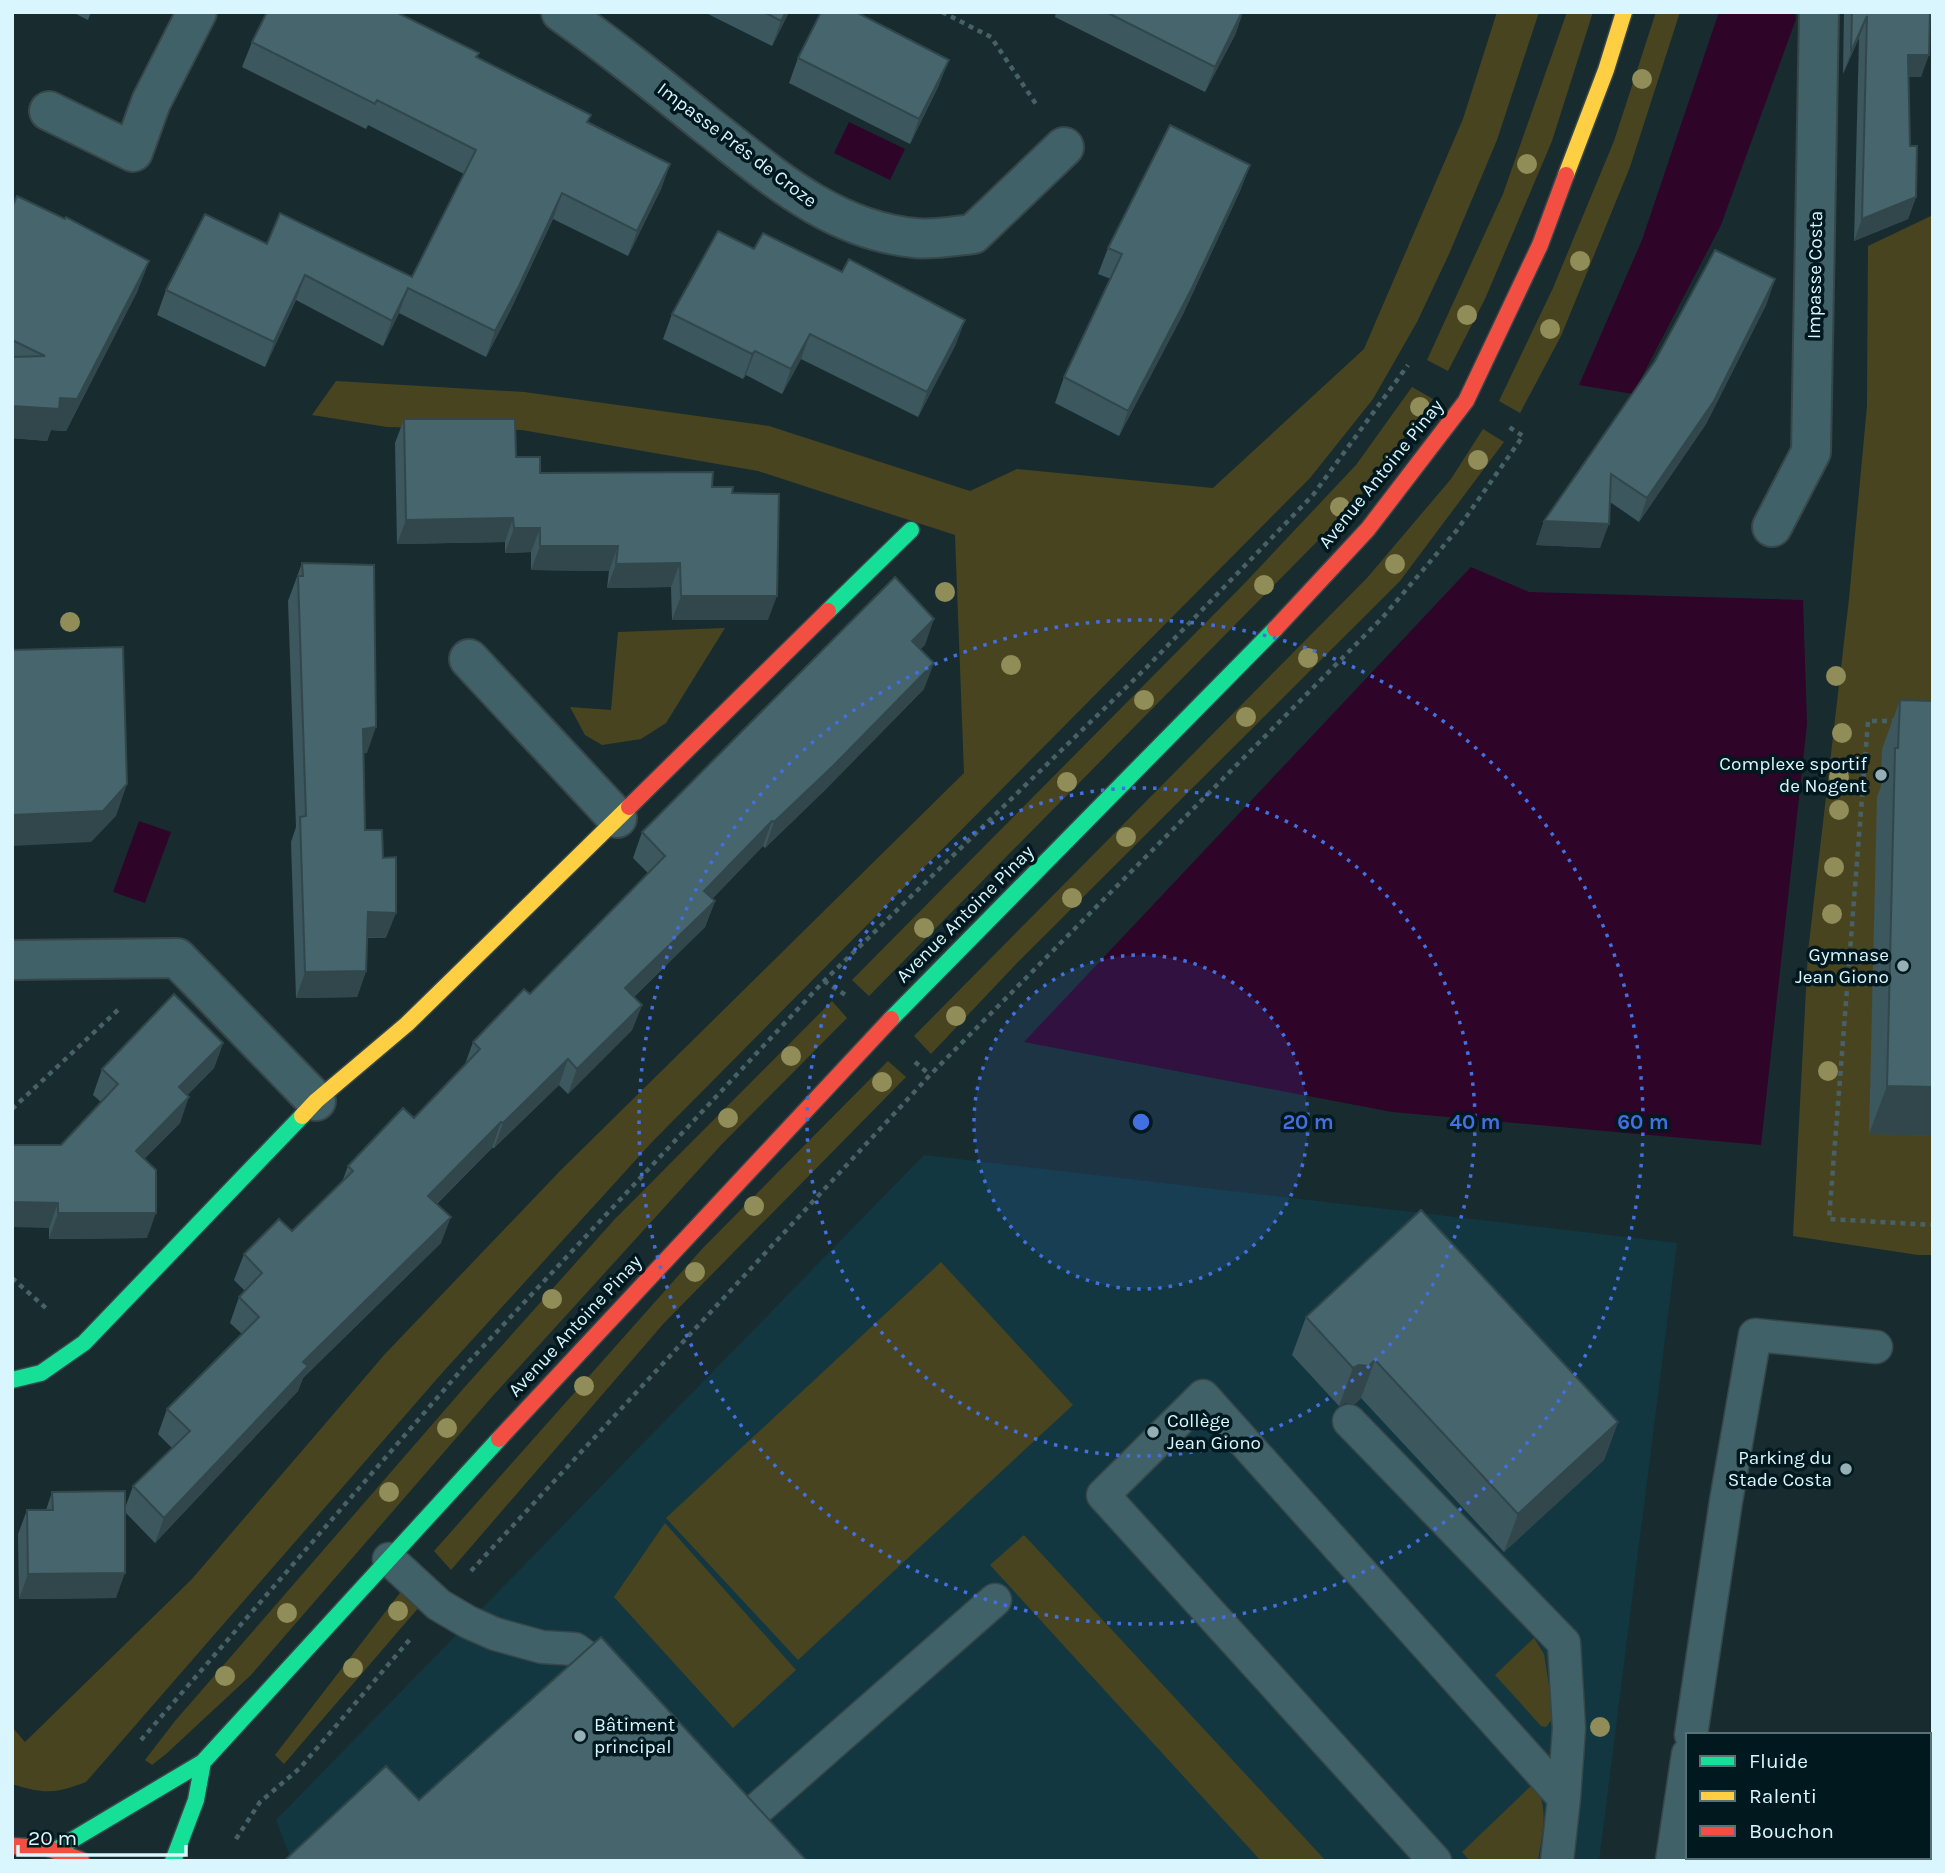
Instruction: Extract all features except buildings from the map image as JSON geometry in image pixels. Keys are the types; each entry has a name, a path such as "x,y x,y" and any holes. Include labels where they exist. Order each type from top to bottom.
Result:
{"main road":[{"name":"Avenue Antoine Pinay","path":"57,1849 203,1762 882,1028 1272,633 1368,529 1466,401 1540,245 1606,71 1624,12"},
{"path":"12,1380 41,1373 84,1343 316,1101 407,1024 911,530"},
{"path":"173,1861 196,1800 203,1762"},
{"path":"12,1846 57,1849 83,1861"}],"street":[{"path":"48,111 133,152 151,102 197,12"},
{"name":"Impasse Prés de Croze","path":"561,12 626,60 789,190 828,213 864,227 916,238 973,234 1064,147"},
{"name":"Impasse Costa","path":"1772,527 1811,452 1819,12"},
{"path":"469,659 617,818"},
{"path":"12,960 177,958 316,1101"}],"lane":[{"path":"1691,1733 1726,1501 1755,1335 1876,1347"},
{"path":"1435,1861 1103,1495 1203,1396 1564,1798"},
{"path":"1349,1421 1564,1643 1569,1728 1557,1861"},
{"path":"388,1559 439,1605 495,1634 542,1647 575,1649 605,1671 633,1700"},
{"path":"768,1844 736,1810 995,1600"},
{"path":"1672,1861 1686,1767"}],"path":[{"path":"943,12 991,37 1064,147"},
{"path":"140,1741 463,1368 824,981 1146,668 1312,495 1408,365"},
{"path":"230,1849 260,1802 300,1768 439,1605 930,1075 1383,617 1457,530 1523,436"},
{"path":"1907,721 1868,721 1829,1219 1933,1225"},
{"path":"824,981 851,999"},
{"path":"12,1109 120,1007"}],"shaded area":[{"path":"1497,12 1539,12 1497,140 1417,322 1373,399 1310,478 652,1142 442,1373 86,1782 49,1791 12,1784 12,1727 25,1742 192,1579 385,1354 560,1171 964,773 955,535 758,471 522,430 387,427 312,415 336,381 524,392 769,426 970,491 1017,469 1213,488 1364,349 1463,119"},
{"path":"1567,12 1593,12 1552,141 1485,299 1448,371 1427,360 1503,194"},
{"path":"1656,12 1680,12 1630,167 1561,336 1520,413 1499,401 1553,288 1614,141"},
{"path":"1719,12 1795,12 1796,19 1721,225 1633,394 1579,385 1642,240"},
{"path":"849,122 905,149 890,180 834,153"},
{"name":"Complexe sportif de Nogent","path":"1933,215 1933,1255 1918,1255 1793,1236 1808,952 1849,599 1867,406 1868,246"},
{"path":"1412,387 1433,399 1356,502 869,996 852,980 1243,585 1356,465"},
{"path":"1483,429 1504,442 1400,581 1017,963 931,1054 914,1036 1367,578 1451,479"},
{"path":"1471,567 1529,592 1803,600 1807,724 1761,1145 1392,1112 1024,1042"},
{"path":"725,628 666,723 641,739 602,745 585,735 570,707 611,710 618,632"},
{"path":"139,821 171,832 145,903 113,892"},
{"path":"832,1001 847,1018 722,1144 490,1399 251,1675 166,1754 152,1765 145,1760 175,1721 463,1389 614,1220"},
{"path":"888,1061 906,1077 664,1323 451,1570 434,1551 702,1249"},
{"name":"Collège Jean Giono","path":"924,1155 1677,1243 1599,1861 292,1861 276,1820"},
{"path":"941,1262 1073,1405 798,1660 666,1518"},
{"path":"665,1523 796,1670 733,1728 614,1597"},
{"path":"1024,1535 1326,1861 1261,1861 990,1565"},
{"path":"403,1589 420,1606 284,1764 275,1755"},
{"path":"1534,1638 1544,1654 1554,1717 1546,1727 1541,1726 1495,1675"},
{"path":"1534,1783 1543,1811 1538,1861 1470,1861 1462,1852"},
{"path":"1886,1859 1889,1861 1727,1861"}],"traffic: fast":[{"path":"828,611 911,530"},
{"path":"891,1019 1275,629"},
{"path":"12,1380 41,1373 84,1343 302,1116"},
{"path":"57,1849 203,1762 499,1439"},
{"path":"173,1861 196,1800 203,1762"}],"traffic: slow":[{"path":"1566,175 1606,70 1624,12"},
{"path":"302,1116 407,1024 629,807"}],"traffic: jam":[{"path":"1275,629 1368,529 1466,401 1540,245 1566,175"},
{"path":"629,807 828,611"},
{"path":"499,1439 891,1019"},
{"path":"12,1846 47,1848 81,1860"}],"place":[{"name":"Complexe sportif de Nogent","path":"1881,775"},
{"name":"Gymnase Jean Giono","path":"1903,966"},
{"name":"Collège Jean Giono","path":"1153,1432"},
{"name":"Parking du Stade Costa","path":"1846,1469"},
{"name":"Bâtiment principal","path":"580,1736"}]}
